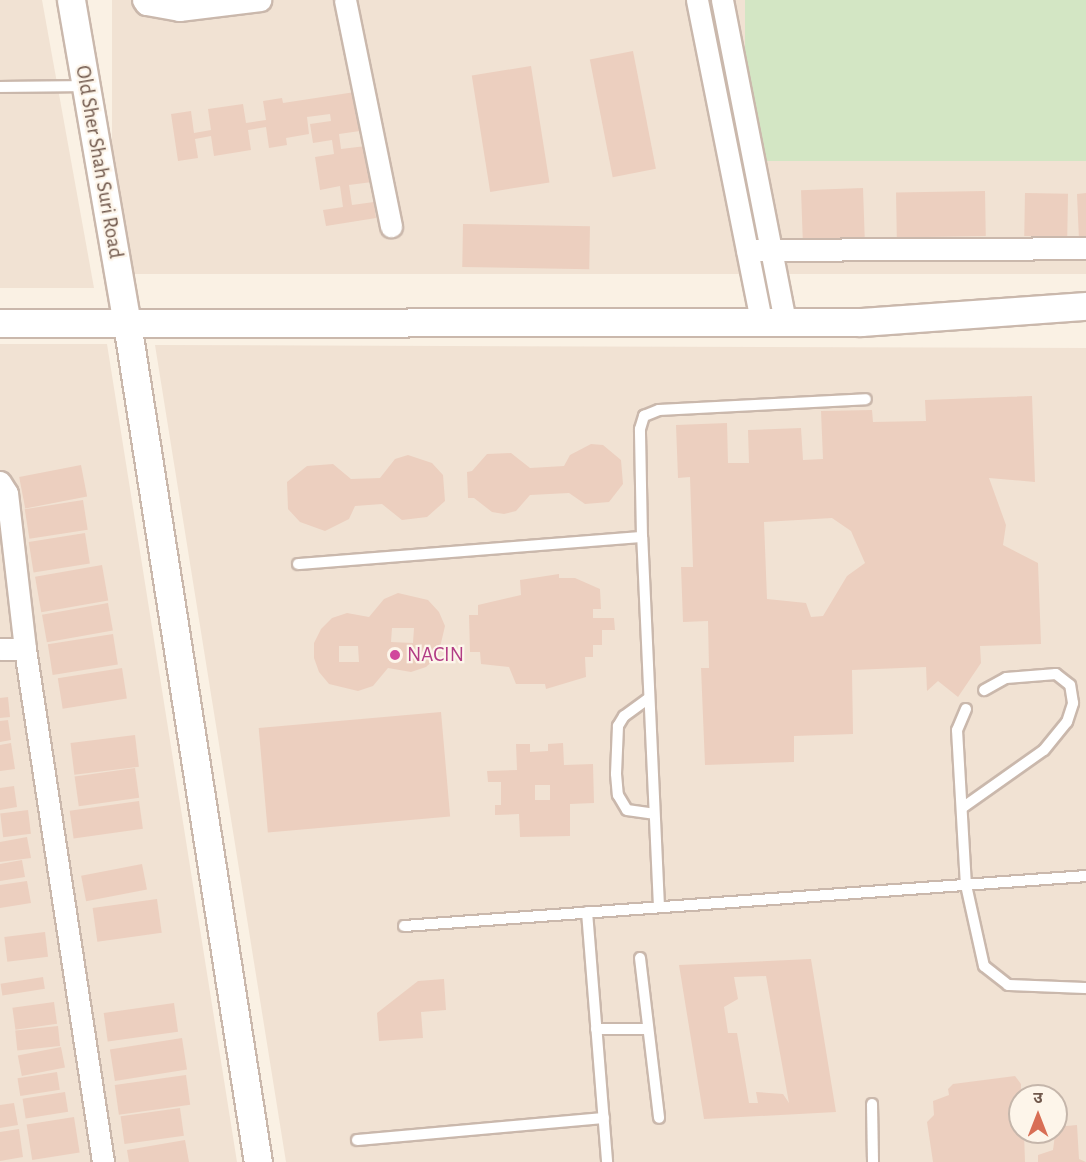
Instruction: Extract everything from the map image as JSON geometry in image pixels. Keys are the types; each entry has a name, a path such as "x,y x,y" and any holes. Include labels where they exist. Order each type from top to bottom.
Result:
{"street":[{"name":"Old Sher Shah Suri Road","path":"71,0 127,323 258,1162"},
{"path":"143,0 146,4 179,10 260,0"},
{"path":"345,0 390,226"},
{"path":"697,0 747,250 773,320"},
{"path":"722,0 771,250 773,320"},
{"path":"747,250 1086,248"},
{"path":"0,323 773,320 861,322 1086,306"},
{"path":"0,483 7,492 25,649 103,1162"},
{"path":"0,649 25,649"}],"lane":[{"path":"0,87 86,86"},
{"path":"659,907 642,537 640,429 644,416 659,410 866,399"},
{"path":"298,564 642,537"},
{"path":"962,808 1044,750 1066,722 1073,703 1070,685 1056,674 1006,678 984,690"},
{"path":"649,698 624,716 618,726 616,774 618,795 627,810 654,814"},
{"path":"966,709 957,730 966,885 984,966 992,976 1008,985 1086,988"},
{"path":"404,926 1086,876"},
{"path":"587,912 607,1162"},
{"path":"640,958 659,1118"},
{"path":"596,1029 648,1029"},
{"path":"872,1104 873,1162"},
{"path":"357,1140 604,1118"}],"shaded area":[{"path":"0,0 42,0 94,288 0,288"},
{"path":"112,0 1086,0 1086,274 112,274"},
{"path":"0,344 107,344 237,1162 0,1162"},
{"path":"155,345 1086,348 1086,1162 286,1162"}],"green space":[{"path":"745,0 1086,0 1086,161 745,161"}],"building":[{"path":"633,51 656,169 613,177 590,59"},
{"path":"531,66 549,183 490,192 472,75"},
{"path":"355,92 360,131 339,134 341,149 366,146 372,182 349,185 352,205 374,202 376,218 326,226 323,210 343,207 340,186 320,190 315,157 334,154 332,140 313,143 310,124 331,121 330,114 307,117 309,134 286,138 287,145 269,148 266,127 248,130 251,150 214,156 211,136 195,139 198,158 178,161 171,114 191,111 194,133 211,130 208,109 243,104 246,123 266,120 263,101 282,98 283,103"},
{"path":"863,188 865,239 803,241 801,190"},
{"path":"985,191 986,236 897,238 896,193"},
{"path":"1025,193 1068,194 1067,237 1024,236"},
{"path":"1086,193 1086,239 1079,240 1077,194"},
{"path":"463,224 590,226 589,269 462,267"},
{"path":"1032,396 1035,482 989,478 1006,525 1003,545 1038,563 1041,644 980,646 981,663 958,697 938,681 927,691 926,667 852,670 853,734 794,736 794,762 705,765 701,668 709,668 708,621 683,622 681,567 693,567 690,477 678,478 676,425 727,423 728,463 749,463 748,430 801,428 803,460 823,459 821,411 872,410 873,422 926,421 925,400","holes":["832,518 851,531 865,563 847,576 823,616 811,617 806,603 767,599 764,522"]},
{"path":"591,444 603,445 621,460 623,484 609,502 585,504 569,493 530,495 516,511 504,514 492,512 474,498 468,498 467,472 472,471 487,454 511,453 530,468 564,466 570,455"},
{"path":"408,455 432,463 443,475 445,501 427,517 402,520 382,504 355,506 349,519 325,531 300,522 288,509 287,482 307,466 333,464 351,479 380,478 395,459"},
{"path":"81,465 87,496 25,508 19,477"},
{"path":"83,500 88,530 29,539 25,509"},
{"path":"85,533 90,564 34,573 29,542"},
{"path":"102,565 108,600 41,612 35,577"},
{"path":"559,574 559,578 575,578 600,589 601,609 593,609 593,618 614,618 615,630 602,630 602,645 593,645 593,657 585,657 586,677 546,689 545,684 516,684 509,667 481,664 480,652 470,652 469,615 478,615 478,605 521,595 520,580"},
{"path":"398,593 428,600 439,612 445,626 438,656 426,667 411,672 388,668 373,686 358,691 329,684 319,672 314,658 314,643 321,629 332,618 347,613 369,617 384,599","holes":["392,628 414,628 413,643 391,642","339,646 358,646 359,662 339,662"]},
{"path":"108,603 113,631 47,642 42,615"},
{"path":"113,634 118,665 53,675 48,644"},
{"path":"122,668 127,699 63,709 58,678"},
{"path":"8,697 10,717 0,718 0,698"},
{"path":"441,712 450,817 268,833 259,728"},
{"path":"8,720 11,740 0,742 0,721"},
{"path":"135,735 139,767 74,775 70,743"},
{"path":"11,743 15,769 0,771 0,745"},
{"path":"563,743 564,765 593,764 594,803 570,804 570,836 520,837 519,814 495,815 495,805 501,805 501,782 488,782 487,771 517,770 516,744 530,744 530,752 548,751 548,744","holes":["535,785 550,785 550,800 535,800"]},
{"path":"135,768 139,798 79,806 75,776"},
{"path":"14,786 17,807 0,810 0,788"},
{"path":"139,801 143,829 74,838 70,811"},
{"path":"28,810 31,834 3,837 0,813"},
{"path":"27,837 31,858 0,862 0,842"},
{"path":"22,860 25,877 0,881 0,864"},
{"path":"142,864 147,890 86,901 81,876"},
{"path":"27,881 31,903 0,908 0,885"},
{"path":"157,899 162,933 97,942 93,908"},
{"path":"45,932 48,957 7,962 4,937"},
{"path":"811,959 836,1112 704,1119 679,965","holes":["766,976 789,1103 783,1094 756,1092 758,1103 749,1103 737,1033 728,1033 724,1007 738,999 734,977"]},
{"path":"43,977 45,989 2,996 1,984"},
{"path":"444,979 446,1010 421,1012 423,1038 379,1041 377,1013 418,981"},
{"path":"54,1002 57,1024 15,1030 12,1008"},
{"path":"174,1003 178,1032 108,1042 104,1013"},
{"path":"58,1026 60,1046 17,1050 15,1030"},
{"path":"182,1038 187,1070 115,1081 110,1049"},
{"path":"61,1047 65,1068 22,1076 18,1055"},
{"path":"57,1072 60,1090 20,1096 17,1078"},
{"path":"186,1075 190,1105 119,1115 115,1085"},
{"path":"1015,1076 1021,1084 1008,1084 1008,1144 1024,1144 1025,1162 933,1162 927,1122 934,1115 933,1101 949,1095 948,1089 953,1084"},
{"path":"65,1092 68,1112 26,1118 23,1099"},
{"path":"14,1103 18,1125 0,1128 0,1105"},
{"path":"180,1108 184,1136 124,1144 121,1116"},
{"path":"74,1117 80,1153 32,1160 27,1125"},
{"path":"1077,1125 1079,1159 1086,1162 1038,1162 1038,1155 1053,1150 1054,1144 1068,1144 1068,1126"},
{"path":"19,1129 23,1157 0,1161 0,1132"},
{"path":"185,1140 189,1162 129,1162 127,1150"}],"place":[{"name":"NACIN","path":"395,655"}]}
